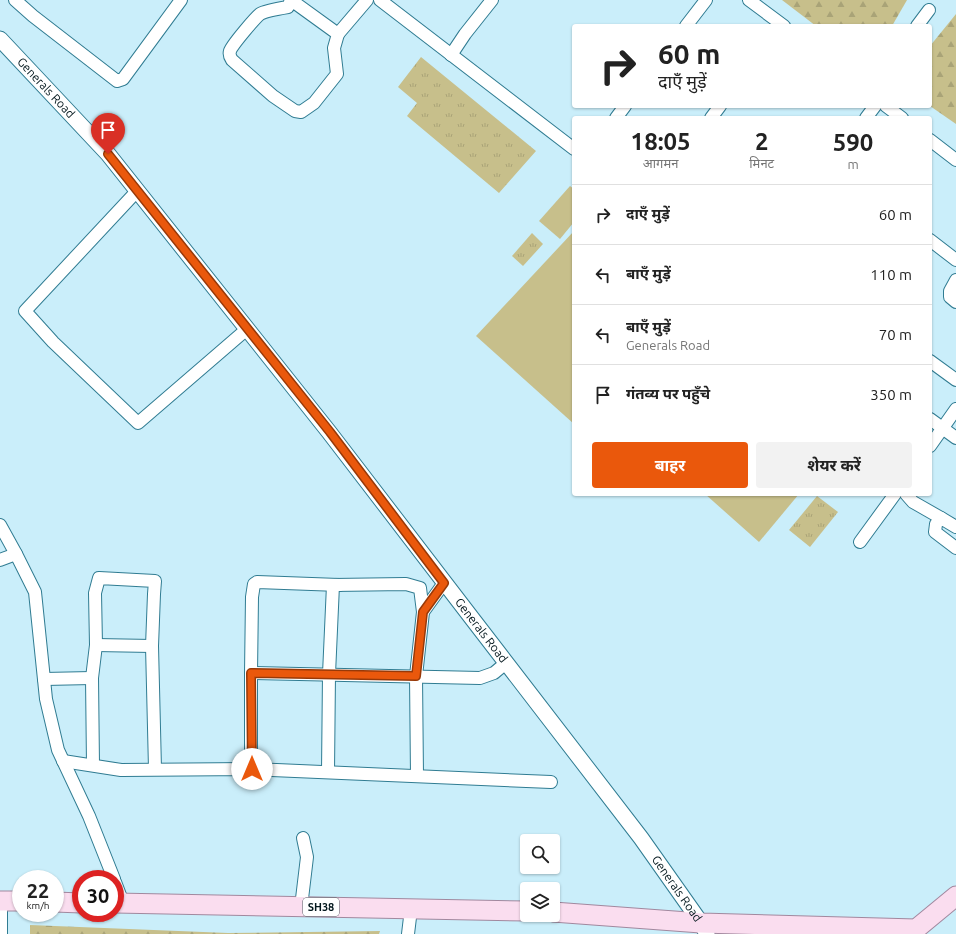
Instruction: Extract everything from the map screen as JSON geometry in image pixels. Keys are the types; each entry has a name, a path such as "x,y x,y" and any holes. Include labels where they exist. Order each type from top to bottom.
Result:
{"main road":[{"path":"560,913 704,928 913,932 956,896"},
{"path":"1,901 12,901"},
{"name":"SH38","path":"124,903 520,911"}],"street":[{"path":"15,0 33,16 117,81 123,79 181,0"},
{"path":"338,34 291,0 288,7 261,13 235,42 230,53 232,60 273,96 295,111 301,112 314,103 337,74 334,48 338,34 367,0"},
{"path":"380,0 572,147"},
{"path":"451,55 465,34 492,0"},
{"path":"688,24 706,0"},
{"path":"749,0 779,24"},
{"path":"918,24 929,10"},
{"name":"Generals Road","path":"1,41 108,154 330,432 444,583 641,838 704,928"},
{"path":"889,108 899,116"},
{"path":"932,142 956,160"},
{"path":"137,191 25,311 53,342 138,423 248,329"},
{"path":"932,242 956,260"},
{"path":"956,280 950,291 950,297 956,302"},
{"path":"932,362 956,380"},
{"path":"932,443 956,409"},
{"path":"932,420 956,438"},
{"path":"860,542 894,496"},
{"path":"908,496 913,502 956,527"},
{"path":"941,518 936,524 936,532 956,548"},
{"path":"0,525 35,592 46,699 58,750 89,816 110,870"},
{"path":"0,560 16,554"},
{"path":"93,765 92,678 96,645 95,593 99,578 155,581 152,646 155,769"},
{"path":"252,769 251,673 252,597 254,584 257,582 339,585"},
{"path":"423,612 444,583"},
{"path":"328,772 329,674 333,585 406,584 420,588 423,612 416,676 417,776"},
{"path":"96,645 152,646"},
{"path":"251,673 480,678 494,673 506,663"},
{"path":"44,678 92,678"},
{"path":"63,761 121,770 252,769 551,782"},
{"path":"301,907 306,857 303,838"},
{"path":"0,934 1,901"},
{"path":"408,934 411,909"}],"green space":[{"path":"782,0 907,0 893,24 813,24"},
{"path":"956,14 956,124 932,107 932,44"},
{"path":"421,57 536,151 499,193 407,116 417,103 398,87"},
{"path":"570,186 572,188 572,224 560,239 539,221"},
{"path":"532,233 543,244 523,266 512,256"},
{"path":"572,233 572,422 476,336"},
{"path":"707,496 797,496 759,542"},
{"path":"817,496 838,512 810,547 789,530"},
{"path":"30,925 228,933 380,931 379,934 30,934"}],"route":[{"path":"108,154 330,432 444,583 423,612 416,676 251,673 252,769"}]}
